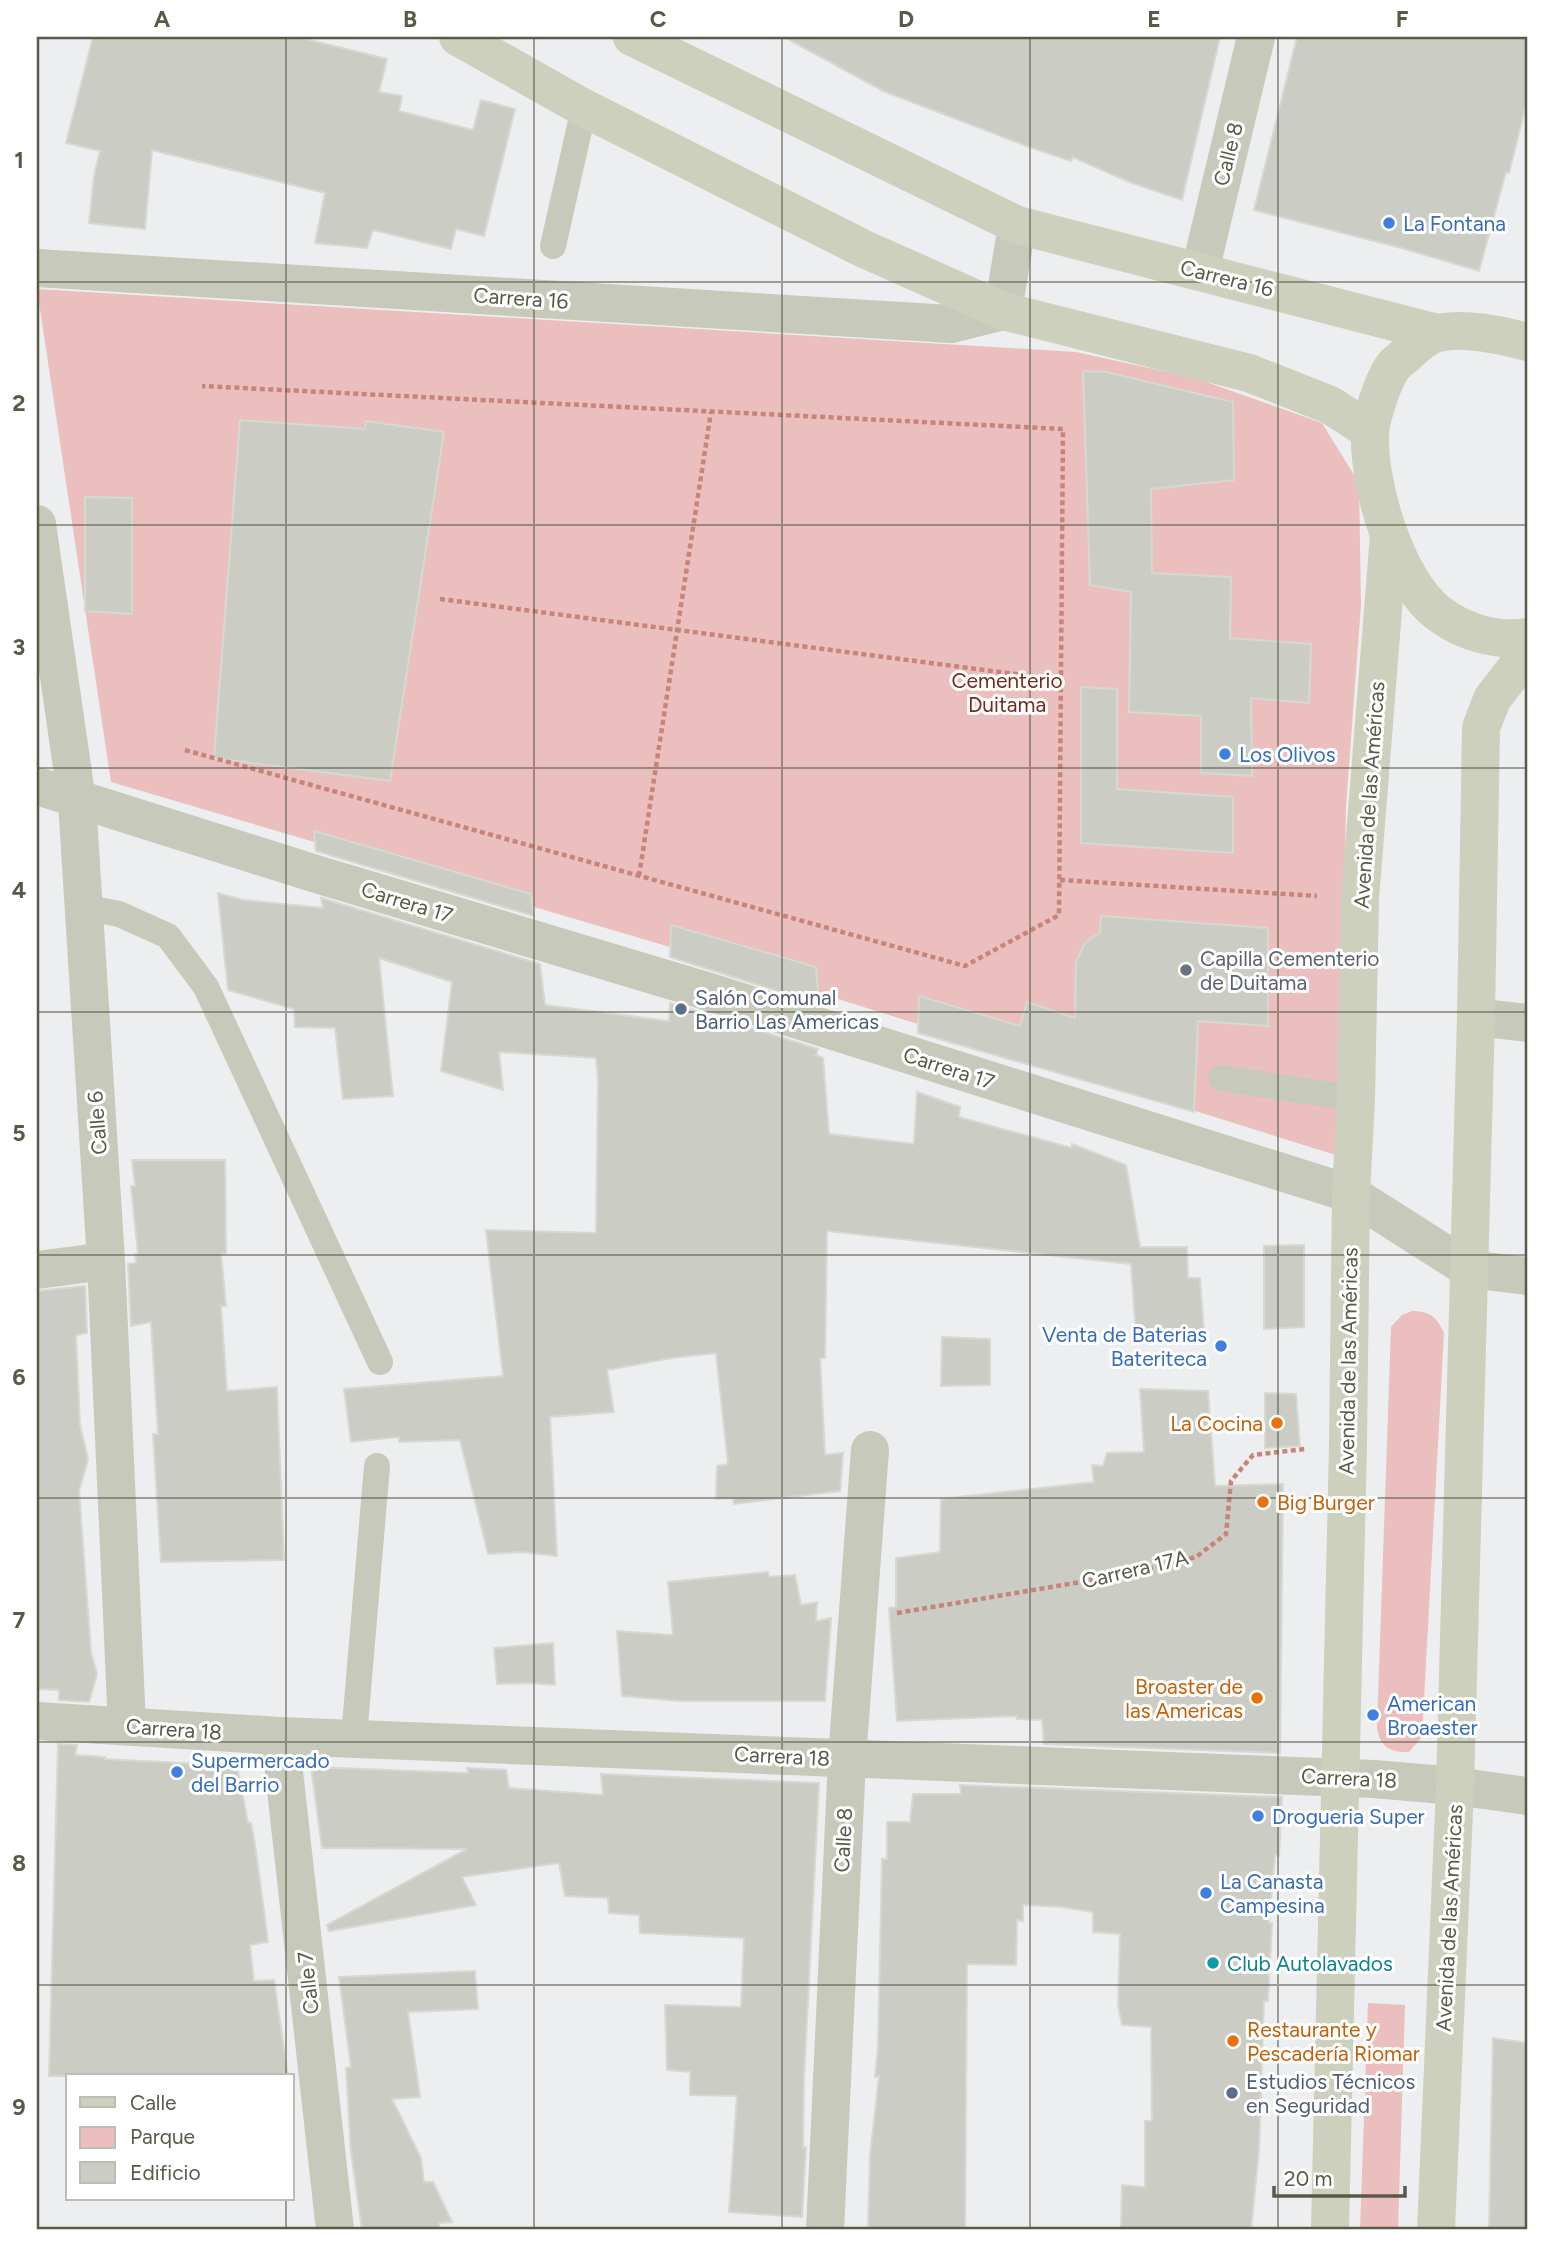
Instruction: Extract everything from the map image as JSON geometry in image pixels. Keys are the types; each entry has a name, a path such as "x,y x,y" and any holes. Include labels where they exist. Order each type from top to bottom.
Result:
{"main road":[{"name":"Carrera 16","path":"458,37 584,108 862,248 1003,311 1249,373 1330,405 1370,431"},
{"name":"Carrera 16","path":"632,37 1017,225 1437,332 1527,334"},
{"path":"1437,332 1414,347 1392,367 1370,431 1373,469 1389,535 1408,578 1436,611 1466,631 1513,639 1527,637"},
{"name":"Avenida de las Américas","path":"1330,2230 1351,1194 1356,1100 1360,899 1389,535"},
{"name":"Avenida de las Américas","path":"1436,2230 1455,1786 1476,1017 1481,728 1492,699 1527,653"}],"street":[{"name":"Calle 8","path":"1200,271 1256,37"},
{"path":"1003,311 1017,225"},
{"name":"Carrera 16","path":"37,268 951,324 1003,311"},
{"name":"Calle 6","path":"38,534 77,801 106,1261 127,1726"},
{"name":"Carrera 17","path":"37,786 77,801 716,994 1351,1194 1469,1269 1527,1276"},
{"path":"1476,1017 1527,1023"},
{"path":"37,1270 106,1261"},
{"name":"Calle 8","path":"825,2230 847,1759 870,1450"},
{"name":"Carrera 18","path":"37,1721 280,1736 1341,1777 1455,1786 1527,1796"},
{"name":"Calle 7","path":"280,1736 335,2230"}],"lane":[{"path":"553,246 584,108"},
{"path":"83,907 119,914 168,936 206,987 380,1362"},
{"path":"1220,1078 1356,1100"},
{"path":"354,1737 377,1466"}],"path":[{"path":"185,750 965,966 1059,915 1063,429 202,386"},
{"path":"639,876 711,412"},
{"path":"440,599 1061,680"},
{"path":"1060,880 1360,899"},
{"name":"Carrera 17A","path":"857,1619 1128,1574 1196,1557 1226,1534 1231,1480 1253,1455 1348,1444"}],"green space":[{"name":"Cementerio Duitama","path":"37,289 1076,352 1195,378 1322,423 1359,483 1361,605 1346,806 1339,1156 704,957 111,782"},
{"path":"1412,1311 1432,1316 1444,1333 1422,1737 1409,1752 1402,1752 1391,1750 1383,1744 1377,1727 1391,1327 1402,1315"},
{"path":"1368,2003 1405,2005 1398,2230 1360,2230"}],"building":[{"path":"93,37 298,37 387,59 379,92 402,96 399,111 473,130 481,100 515,109 484,236 456,229 451,249 373,230 367,248 315,243 325,193 152,150 145,229 89,223 94,176 100,151 66,143"},
{"path":"784,37 1220,37 1182,200 1129,182 1073,157 1071,161 1029,147 883,91"},
{"path":"1297,37 1527,37 1527,101 1509,173 1506,172 1479,271 1254,210"},
{"path":"1083,371 1106,372 1233,402 1234,480 1151,489 1152,573 1231,577 1230,638 1311,644 1309,703 1251,698 1252,776 1201,773 1201,716 1129,712 1131,592 1090,585"},
{"path":"240,420 365,429 366,421 444,432 390,781 214,758"},
{"path":"85,497 132,498 132,614 85,611"},
{"path":"1081,687 1117,689 1117,789 1233,797 1233,853 1081,843"},
{"path":"314,831 531,894 534,916 316,851"},
{"path":"218,893 243,900 323,908 321,898 540,964 545,1005 669,1021 670,1003 818,1049 816,1055 823,1058 829,1134 914,1144 917,1092 960,1107 959,1117 1072,1148 1072,1144 1126,1165 1140,1247 1187,1247 1188,1278 1200,1278 1204,1332 1136,1336 1131,1264 827,1231 825,1358 820,1358 825,1455 843,1453 840,1491 734,1504 733,1498 716,1499 717,1466 728,1464 716,1353 672,1358 607,1370 614,1412 550,1417 557,1556 520,1552 488,1554 460,1440 399,1442 399,1437 351,1442 344,1389 503,1376 486,1230 596,1233 596,1058 499,1052 503,1090 441,1071 452,982 379,958 393,1096 343,1099 335,1028 295,1027 294,1009 228,990"},
{"path":"1101,916 1268,928 1268,1026 1198,1021 1194,1112 918,1033 919,996 1020,1026 1027,1002 1075,1018 1076,962 1085,943 1100,932"},
{"path":"671,925 816,967 819,1004 670,957"},
{"path":"132,1160 225,1160 226,1253 221,1254 226,1306 221,1306 227,1391 277,1387 284,1560 161,1562 153,1434 158,1434 151,1322 131,1326 128,1264 136,1263 135,1254 138,1254 131,1186 135,1186"},
{"path":"1304,1245 1304,1327 1264,1329 1264,1246"},
{"path":"85,1286 87,1333 76,1335 80,1425 88,1459 79,1491 91,1652 97,1674 89,1702 59,1700 59,1690 37,1689 37,1291"},
{"path":"942,1337 990,1339 990,1385 941,1386"},
{"path":"1140,1389 1208,1391 1215,1486 1283,1484 1280,1753 1044,1744 1042,1720 1017,1719 1017,1716 897,1721 889,1608 896,1607 896,1558 940,1552 941,1499 1094,1482 1092,1465 1103,1466 1107,1453 1144,1452"},
{"path":"1265,1393 1296,1394 1300,1446 1265,1448"},
{"path":"768,1572 769,1577 795,1575 801,1605 817,1602 816,1621 831,1618 825,1701 680,1701 622,1696 617,1631 673,1635 668,1582"},
{"path":"553,1643 555,1685 497,1684 494,1648"},
{"path":"58,1744 77,1745 75,1755 105,1759 237,1766 255,1844 268,1942 250,1945 254,1981 274,1980 288,2074 49,2076"},
{"path":"311,1767 468,1773 467,1768 506,1770 509,1788 603,1795 601,1774 819,1783 804,2079 803,2147 806,2147 802,2217 729,2212 737,2096 690,2095 690,2072 667,2070 665,2005 741,2007 744,1938 640,1933 639,1915 609,1913 608,1898 565,1896 559,1863 462,1877 476,1905 329,1931 327,1925 467,1849 322,1848"},
{"path":"960,1785 1282,1797 1279,1856 1275,1855 1269,1923 1272,1923 1268,2001 1264,2001 1259,2150 1251,2230 1121,2230 1122,2185 1145,2187 1145,2121 1152,2121 1151,2027 1122,2025 1118,2005 1120,1934 1093,1932 1093,1912 1023,1905 1023,1921 1017,1920 1016,1965 967,1964 965,2230 868,2230 870,2156 879,2076 875,2077 882,1859 887,1859 887,1822 910,1822 913,1794 961,1794"},
{"path":"475,1971 478,2009 408,2012 420,2097 392,2099 421,2158 424,2182 433,2182 452,2222 439,2223 440,2230 362,2230 351,2152 346,2068 351,2067 339,1977"},
{"path":"1493,2038 1527,2043 1527,2230 1489,2230"}],"place":[{"name":"La Fontana","path":"1389,223"},
{"name":"Los Olivos","path":"1225,754"},
{"name":"Capilla Cementerio de Duitama","path":"1186,970"},
{"name":"Salón Comunal Barrio Las Americas","path":"681,1009"},
{"name":"Venta de Baterias Bateriteca","path":"1221,1346"},
{"name":"La Cocina","path":"1277,1423"},
{"name":"Big Burger","path":"1263,1502"},
{"name":"Broaster de las Americas","path":"1257,1698"},
{"name":"American Broaester","path":"1373,1715"},
{"name":"Supermercado del Barrio","path":"177,1772"},
{"name":"Drogueria Super","path":"1258,1816"},
{"name":"La Canasta Campesina","path":"1206,1893"},
{"name":"Club Autolavados","path":"1213,1963"},
{"name":"Restaurante y Pescadería Riomar","path":"1233,2041"},
{"name":"Estudios Técnicos en Seguridad","path":"1232,2093"}]}
